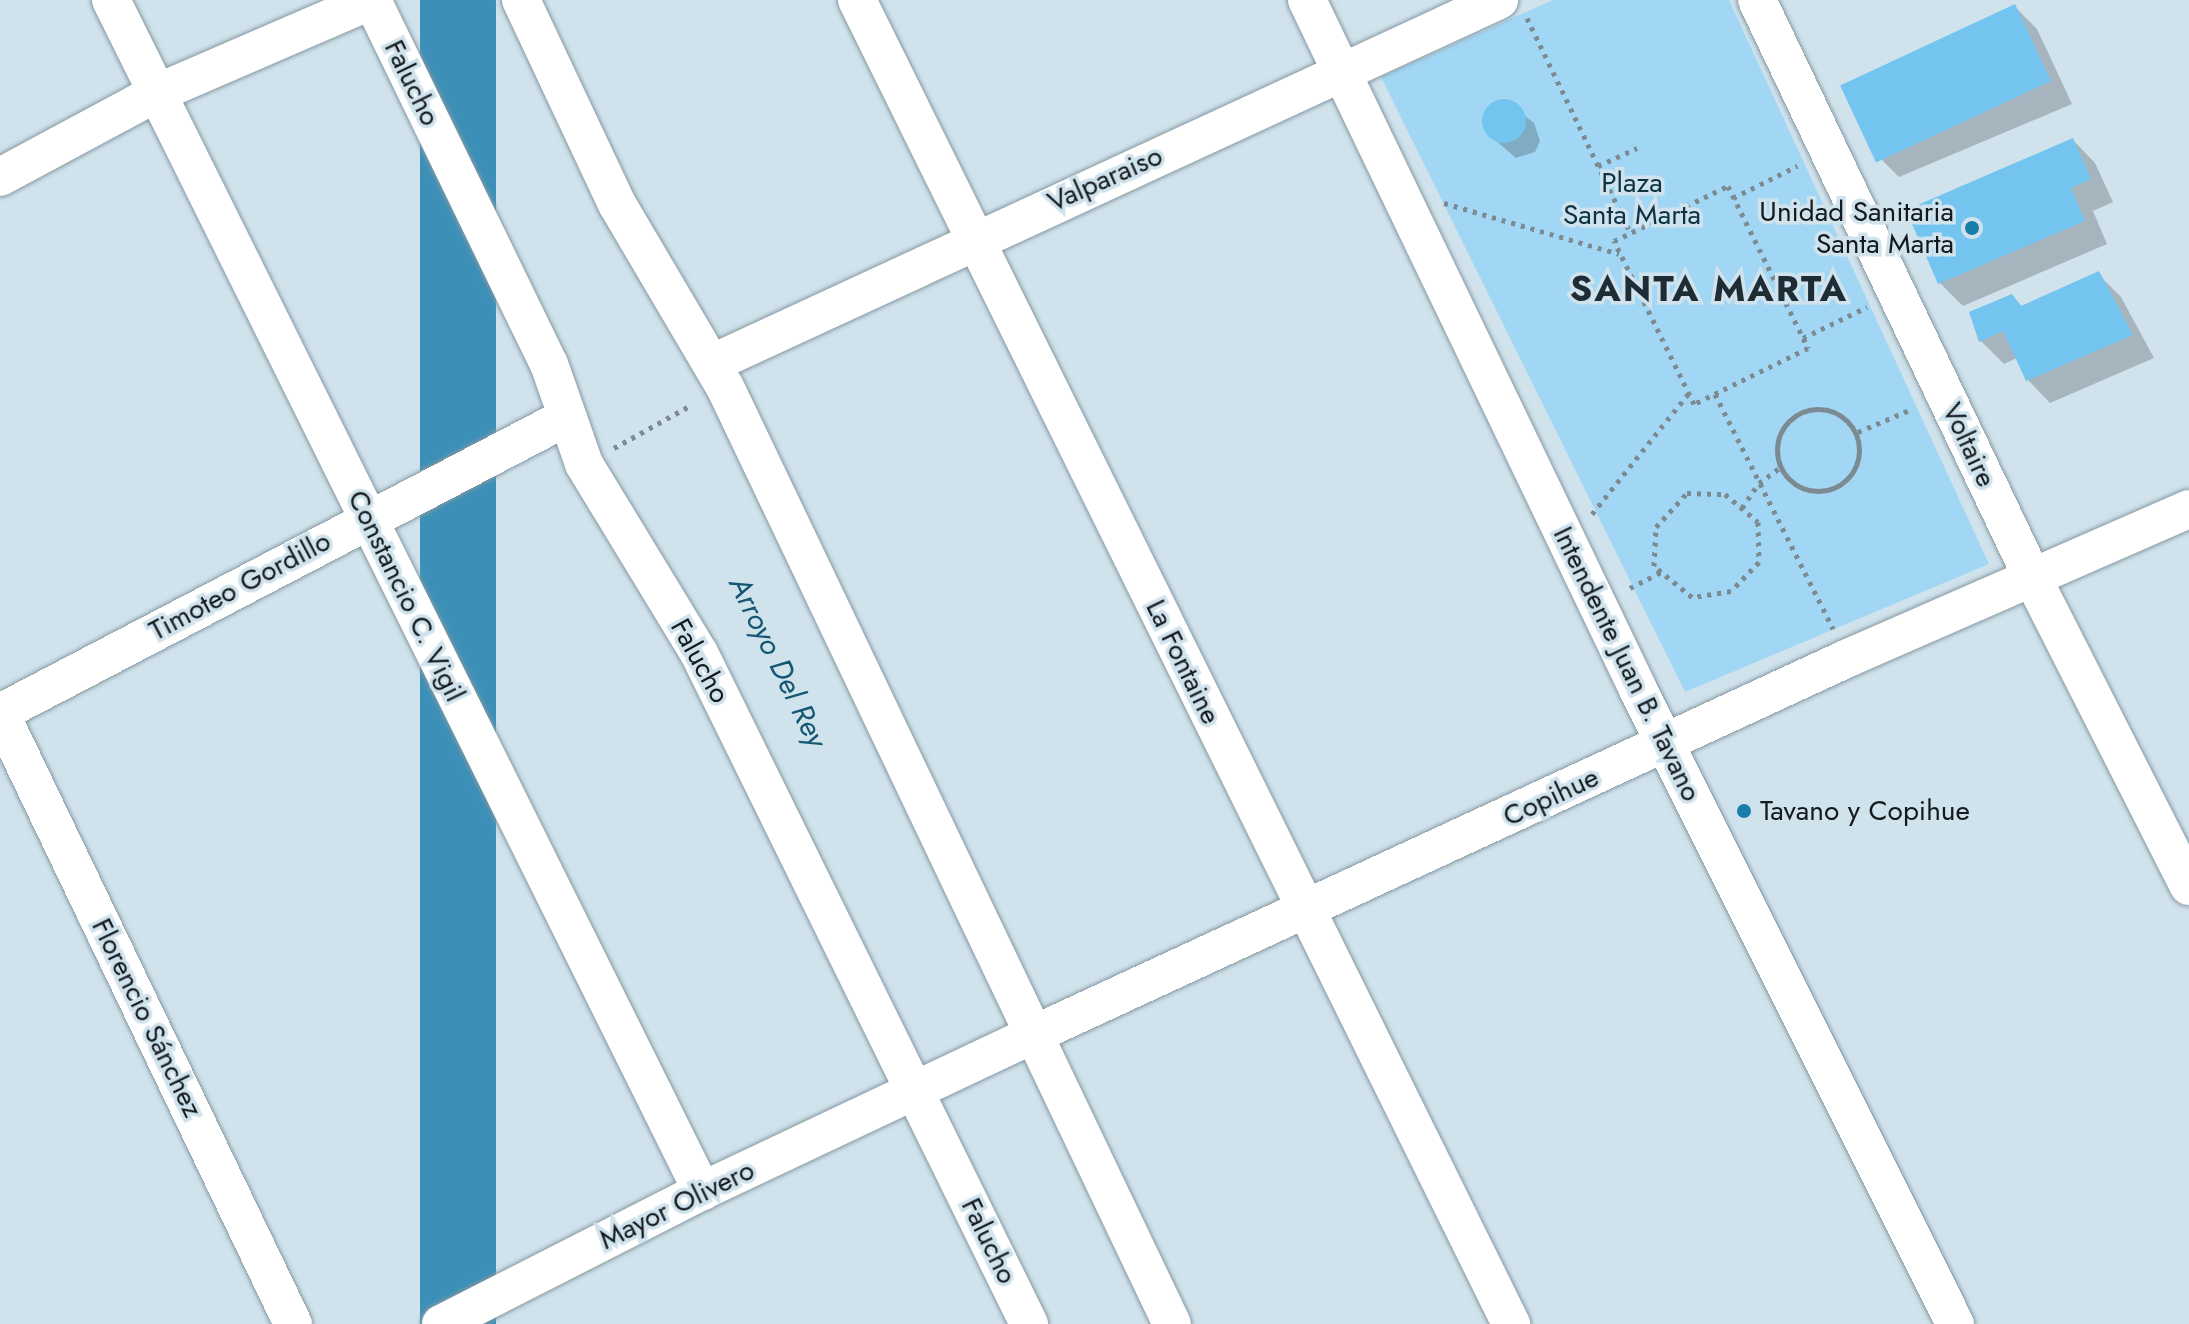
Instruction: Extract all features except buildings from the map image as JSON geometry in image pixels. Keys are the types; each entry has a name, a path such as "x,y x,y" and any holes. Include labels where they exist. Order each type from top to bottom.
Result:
{"street":[{"name":"Constancio C. Vigil","path":"111,0 702,1191"},
{"path":"0,177 155,94 372,0"},
{"name":"Falucho","path":"372,0 549,364 567,417 605,502 699,653 925,1087 1029,1324"},
{"path":"521,0 617,204 713,363 1027,1039 1172,1324"},
{"name":"La Fontaine","path":"857,0 1511,1324"},
{"name":"Intendente Juan B. Tavano","path":"1307,0 1394,189 1665,743 1955,1324"},
{"name":"Voltaire","path":"1757,0 2034,581 2189,886"},
{"name":"Valparaiso","path":"713,363 974,239 1342,71 1512,7"},
{"name":"Timoteo Gordillo","path":"0,713 567,417"},
{"name":"Copihue","path":"925,1087 1848,658 2034,581 2189,509"},
{"name":"Florencio Sánchez","path":"0,713 293,1324"},
{"name":"Mayor Olivero","path":"441,1324 702,1191 925,1087"}],"path":[{"path":"1512,7 1631,234"},
{"path":"1598,167 1637,148"},
{"path":"1733,198 1830,148"},
{"path":"1728,186 1733,198 1808,348 1694,404 1614,241 1728,186"},
{"path":"1394,189 1620,254"},
{"path":"1803,338 1897,293"},
{"path":"1568,544 1689,393"},
{"path":"1715,394 1848,658"},
{"path":"1858,432 1946,395"},
{"path":"619,445 697,402"},
{"path":"1837,411 1858,432 1859,466 1834,489 1796,489 1781,467 1778,432 1800,413 1837,411"},
{"path":"1742,508 1759,483 1781,467"},
{"path":"1687,493 1725,494 1742,508 1758,522 1759,562 1731,591 1692,597 1654,566 1656,527 1687,493"}],"green space":[{"name":"Plaza Santa Marta","path":"1553,0 1729,0 1989,564 1685,692 1381,77"}],"water":[{"path":"420,0 496,0 496,1324 420,1324"}],"place":[{"name":"Unidad Sanitaria Santa Marta","path":"1972,228"},
{"name":"Tavano y Copihue","path":"1744,811"}],"district":[{"name":"SANTA MARTA","path":"1709,289"}],"water label":[{"name":"Arroyo Del Rey","path":"778,662"}]}
